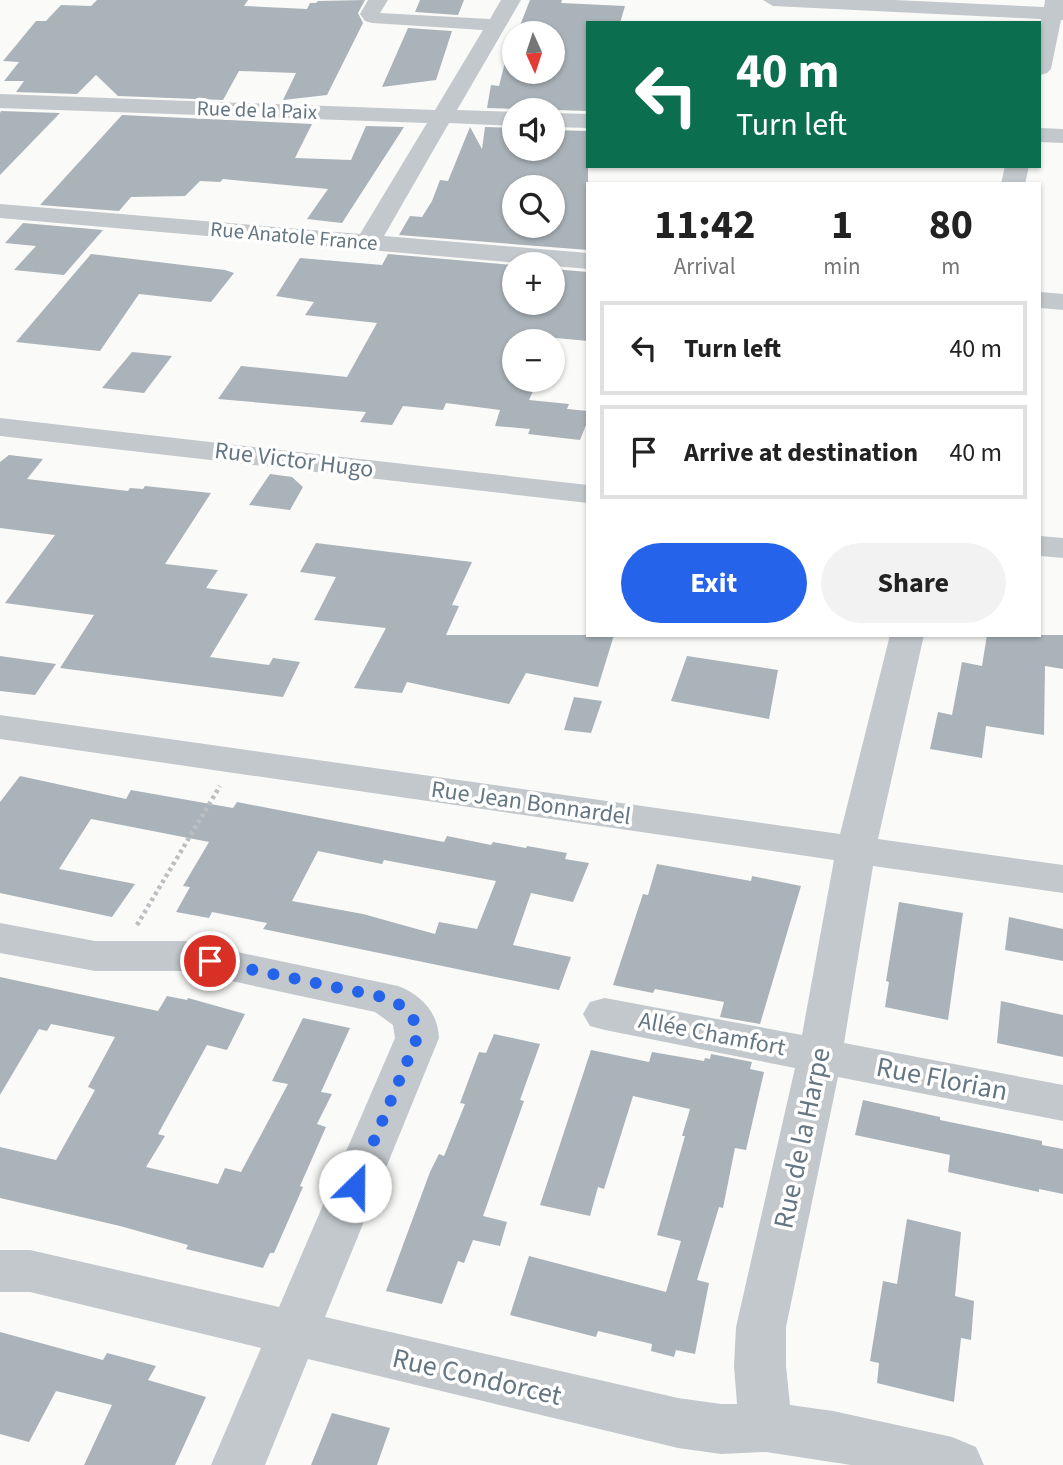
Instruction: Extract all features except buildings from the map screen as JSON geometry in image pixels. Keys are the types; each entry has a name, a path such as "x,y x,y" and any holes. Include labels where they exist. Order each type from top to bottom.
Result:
{"street":[{"path":"378,0 370,13 372,17 379,19 496,25"},
{"path":"368,242 511,0"},
{"path":"773,0 942,15 1057,9 1041,65"},
{"name":"Rue de la Paix","path":"0,101 502,118"},
{"path":"565,120 586,121"},
{"path":"1041,135 1063,136"},
{"name":"Rue Anatole France","path":"0,211 586,261"},
{"path":"1041,300 1063,302"},
{"name":"Rue Victor Hugo","path":"0,427 586,494"},
{"path":"1041,545 1063,548"},
{"name":"Rue de la Harpe","path":"766,1427 760,1366 761,1327 820,1055 856,850 906,637"},
{"name":"Rue Jean Bonnardel","path":"0,727 1063,879"},
{"path":"0,938 68,953 185,957 383,997 406,1009 418,1027 417,1038 238,1465"},
{"name":"Allée Chamfort","path":"604,1014 820,1055"},
{"name":"Rue Florian","path":"820,1055 1063,1103"},
{"name":"Rue Condorcet","path":"0,1271 30,1271 678,1423 721,1429 766,1427 833,1436 957,1465"}],"path":[{"path":"118,956 235,760"}],"route":[{"path":"210,961 383,997 397,1002 413,1017 418,1027 417,1038 355,1186"}]}
